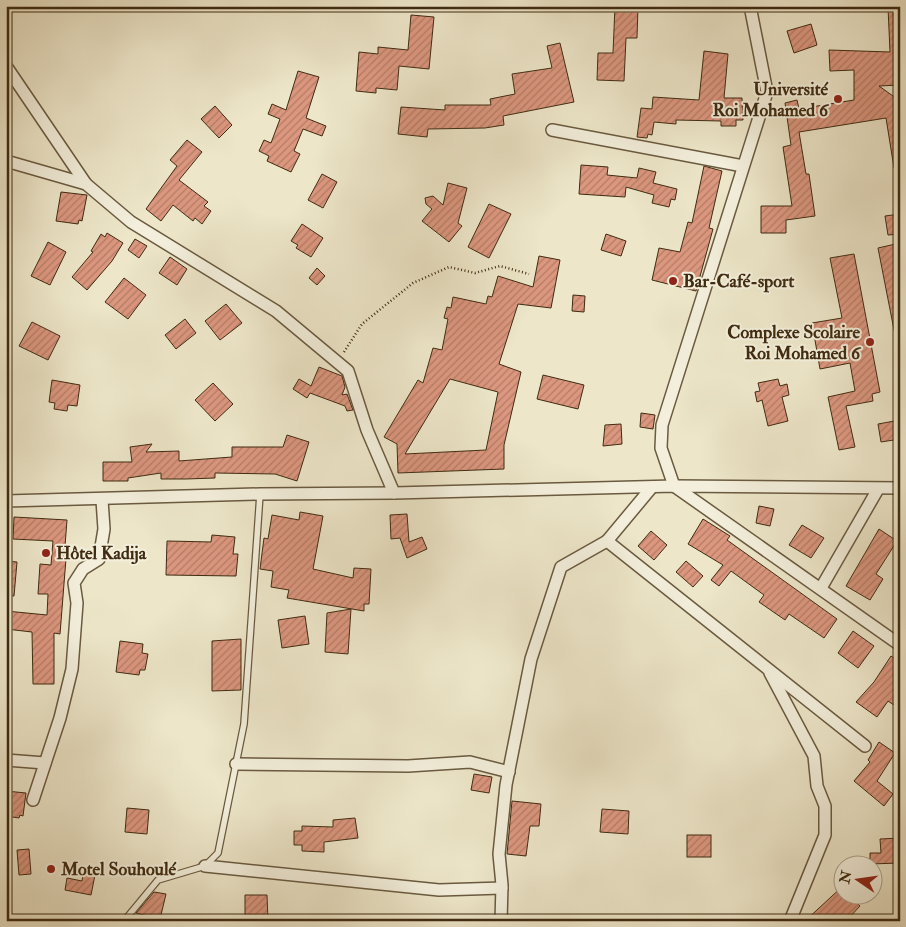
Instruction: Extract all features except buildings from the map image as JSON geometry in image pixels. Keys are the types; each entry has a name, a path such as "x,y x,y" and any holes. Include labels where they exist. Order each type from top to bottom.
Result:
{"street":[{"path":"750,6 767,92 662,425 662,448 674,486 900,645"},
{"path":"6,66 86,184 131,222 276,311 348,371 367,430 394,493"},
{"path":"552,130 743,166"},
{"path":"6,161 86,184"},
{"path":"6,501 674,486 900,488"},
{"path":"501,921 502,888 499,854 509,772 531,659 561,567 607,541 652,487"},
{"path":"821,588 878,489"},
{"path":"33,800 60,718 72,669 77,603 74,583 82,569 99,559 104,529 102,500"},
{"path":"607,541 865,746"},
{"path":"767,668 814,756 817,786 825,806 825,835 790,921"},
{"path":"6,760 45,763"},
{"path":"236,764 408,766 470,762 509,772"},
{"path":"205,866 439,890 502,888"}],"lane":[{"path":"124,921 158,880 205,866 218,853 244,724 250,659 256,529 260,494"}],"path":[{"path":"337,362 362,324 413,283 449,268 475,273 500,266 529,274"}],"place":[{"name":"Université Roi Mohamed 6","path":"838,99"},
{"name":"Bar-Café-sport","path":"673,281"},
{"name":"Complexe Scolaire Roi Mohamed 6","path":"870,342"},
{"name":"Hôtel Kadija","path":"46,553"},
{"name":"Motel Souhoulé","path":"51,869"}]}
